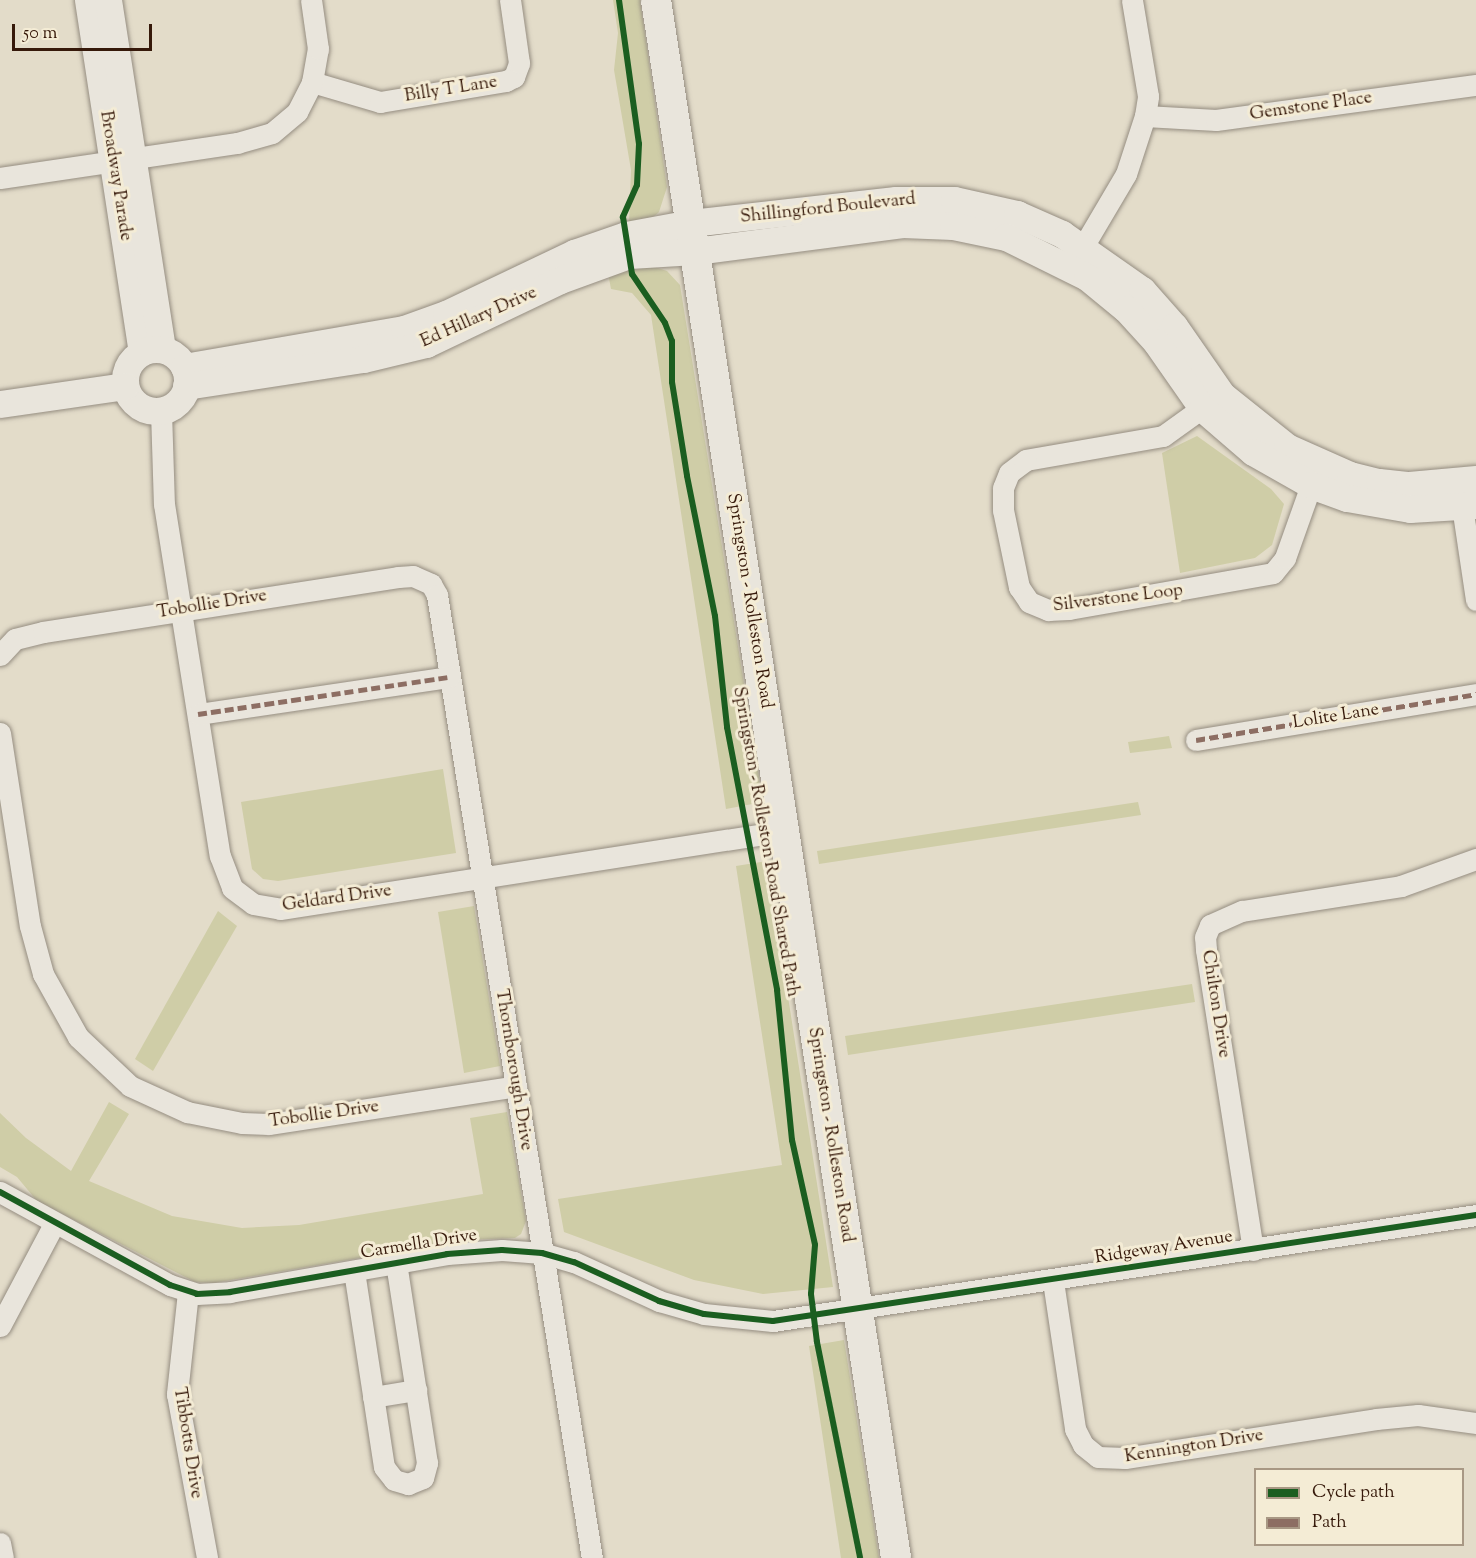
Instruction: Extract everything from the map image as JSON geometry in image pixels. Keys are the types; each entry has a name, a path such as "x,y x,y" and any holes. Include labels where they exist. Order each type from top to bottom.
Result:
{"main road":[{"name":"Springston - Rolleston Road","path":"656,0 896,1558"}],"street":[{"name":"Broadway Parade","path":"88,0 122,159 152,351"},
{"name":"Broadway Parade","path":"108,0 122,159"},
{"path":"0,178 237,143 272,133 297,112 312,82 318,49 311,0"},
{"name":"Billy T Lane","path":"312,82 380,102 506,81 514,77 519,63 510,0"},
{"path":"1077,257 1126,174 1145,116 1148,96 1132,0"},
{"name":"Gemstone Place","path":"1145,116 1216,120 1476,85"},
{"name":"Shillingford Boulevard","path":"693,237 896,200 954,200 1017,214 1077,257 1142,290 1174,326 1222,395 1287,447 1350,475 1379,482 1409,485 1476,479"},
{"name":"Ed Hillary Drive","path":"185,377 404,329 454,310 574,253 626,235 693,237"},
{"name":"Shillingford Boulevard","path":"1077,257 1156,342 1202,408 1253,452 1311,485 1347,498 1410,509 1469,505"},
{"path":"152,351 179,359 185,377 178,402 161,411 152,411 134,403 125,386 127,366 152,351"},
{"path":"0,404 125,386"},
{"name":"Silverstone Loop","path":"1202,408 1162,436 1026,460 1009,473 1003,488 1003,510 1018,587 1029,602 1048,610 1069,609 1273,573 1285,558 1311,485"},
{"name":"Geldard Drive","path":"161,411 164,504 223,868 232,888 253,904 280,909 783,831"},
{"path":"1469,505 1476,600"},
{"name":"Tobollie Drive","path":"0,655 9,644 26,635 398,577 413,576 431,584"},
{"name":"Thornborough Drive","path":"431,584 437,595 592,1558"},
{"path":"198,714 449,677"},
{"name":"Lolite Lane","path":"1197,740 1476,694"},
{"name":"Tobollie Drive","path":"0,733 30,926 44,974 78,1037 130,1086 187,1112 242,1123 269,1124 516,1086"},
{"name":"Chilton Drive","path":"1253,1250 1206,950 1205,937 1210,925 1242,911 1401,886 1476,859"},
{"name":"Carmella Drive","path":"0,1192 54,1224 188,1292 230,1292 473,1251 542,1253 590,1267 659,1301 704,1314 773,1321 857,1311"},
{"name":"Ridgeway Avenue","path":"857,1311 1476,1215"},
{"path":"0,1326 54,1224"},
{"path":"354,1270 384,1467 394,1480 408,1484 423,1478 428,1463 396,1263"},
{"name":"Kennington Drive","path":"1053,1281 1075,1429 1083,1445 1098,1457 1125,1458 1376,1419 1418,1415 1476,1423"},
{"name":"Tibbotts Drive","path":"188,1292 177,1394 207,1558"},
{"path":"373,1397 416,1390"},
{"path":"0,1543 3,1558"}],"shaded area":[{"path":"613,0 640,0 667,187 659,212 648,222 629,225 631,170 614,70 618,33"},
{"path":"646,264 667,271 680,285 763,802 726,809 651,315 632,293 611,289 608,273"},
{"path":"1197,436 1271,489 1284,504 1272,545 1255,558 1180,573 1162,453"},
{"path":"1169,736 1172,748 1130,753 1128,742"},
{"path":"443,769 456,853 278,881 263,879 252,869 241,802"},
{"path":"1138,802 1141,815 819,864 817,851"},
{"path":"767,861 833,1287 763,1294 694,1280 564,1232 558,1199 782,1165 736,866"},
{"path":"474,906 500,1066 464,1073 438,912"},
{"path":"218,911 237,926 153,1071 135,1059"},
{"path":"1192,984 1195,1002 848,1055 845,1036"},
{"path":"109,1102 129,1114 89,1181 172,1216 242,1228 299,1225 483,1194 470,1118 507,1112 526,1221 521,1234 515,1238 465,1240 213,1283 195,1282 37,1201 17,1177 0,1167 0,1113 26,1138 71,1171"},
{"path":"844,1340 879,1558 841,1558 809,1346"}],"marked path":[{"path":"198,714 449,677"},
{"path":"1196,740 1476,694"}],"cycle path":[{"name":"Springston - Rolleston Road Shared Path","path":"619,0 639,144 637,185 623,217 632,274 665,323 672,341 672,382 687,476 715,616 727,727 777,990 792,1140 815,1245 811,1294 817,1342 860,1558"},
{"path":"0,1192 170,1285 197,1294 230,1292 447,1254 502,1250 542,1253 574,1262 659,1301 704,1314 773,1321 1476,1215"}]}
